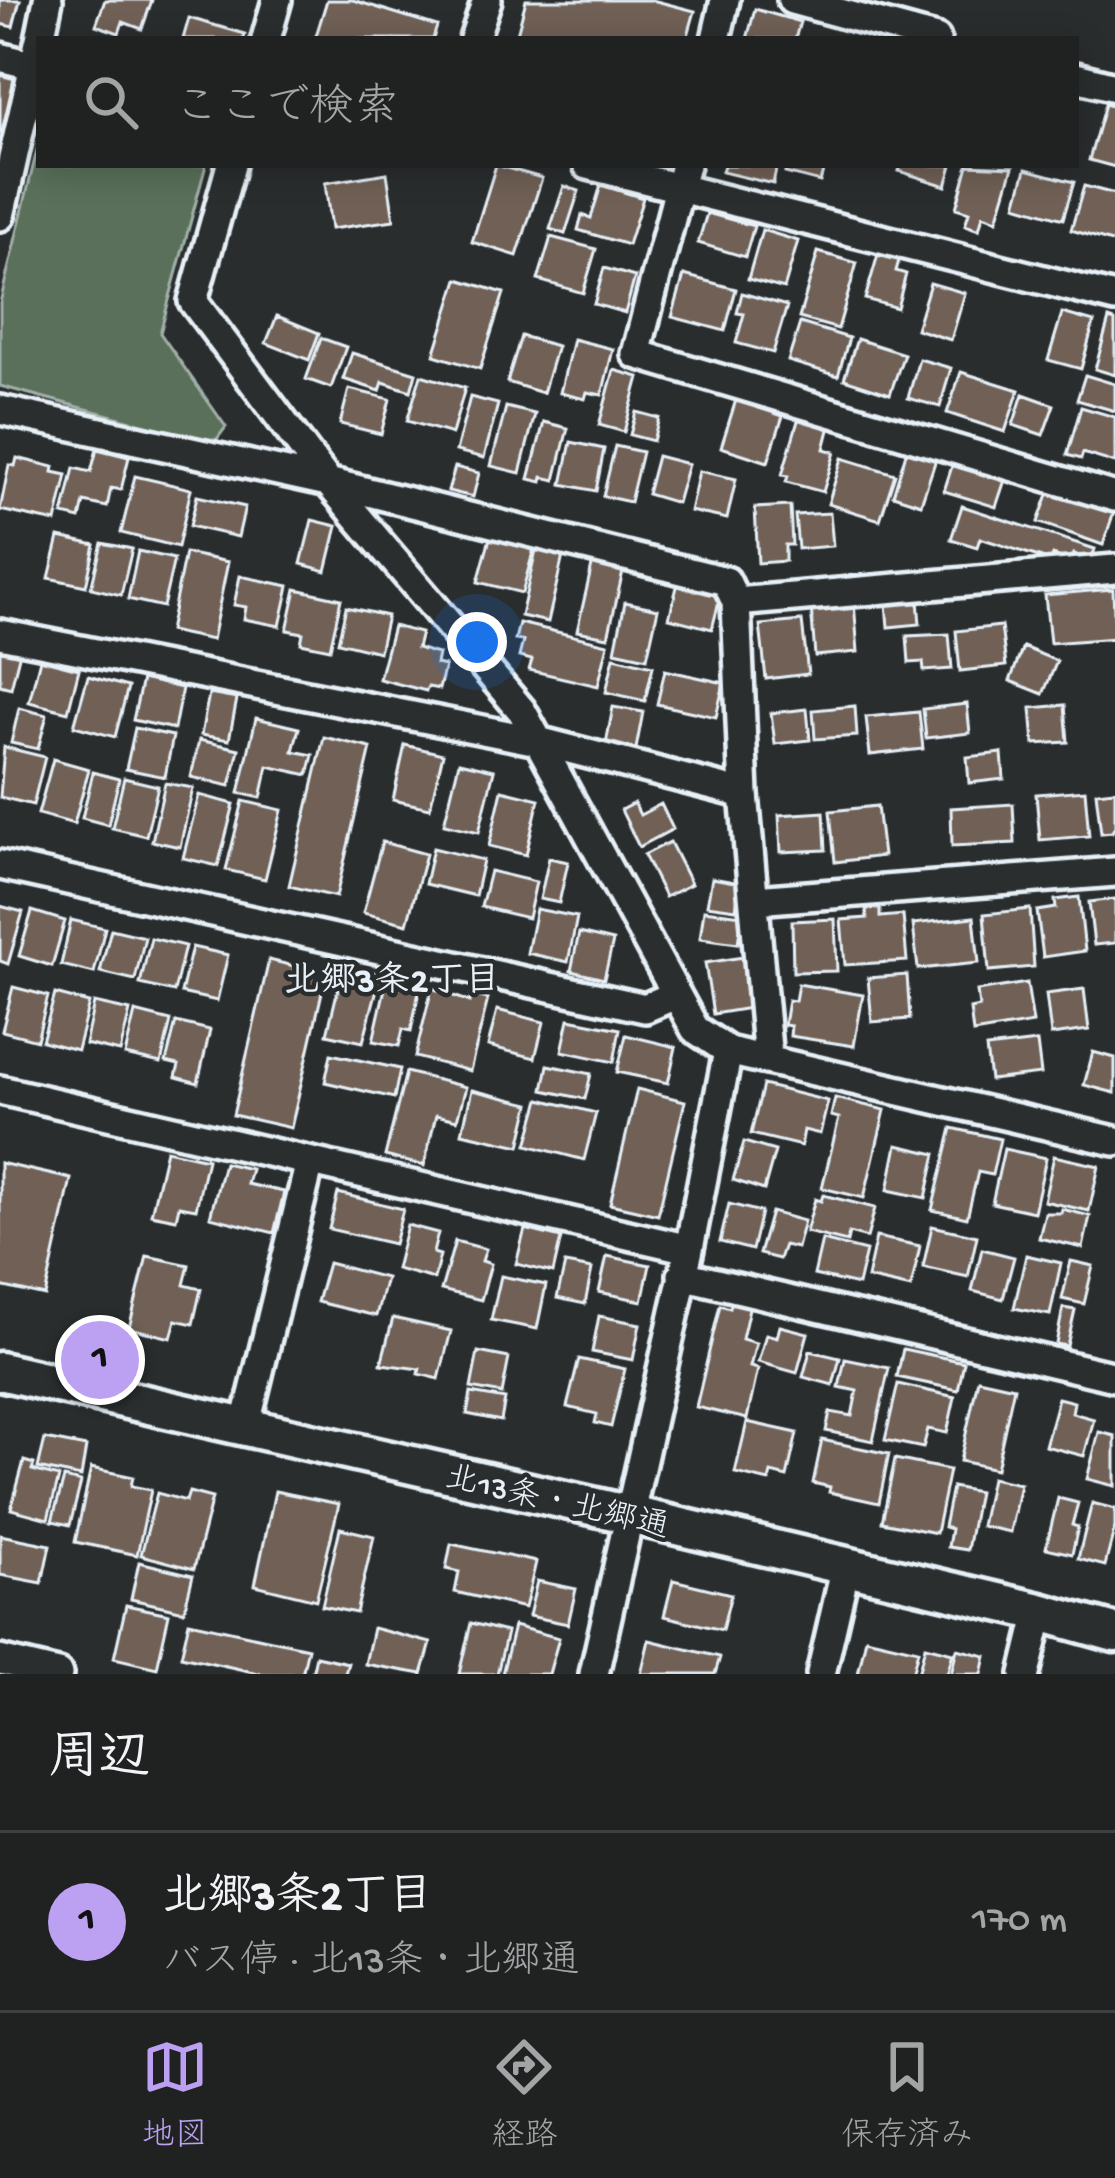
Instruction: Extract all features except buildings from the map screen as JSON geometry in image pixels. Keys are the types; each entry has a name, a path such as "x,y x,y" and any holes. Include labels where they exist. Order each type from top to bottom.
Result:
{"main road":[{"name":"北13条・北郷通","path":"0,1371 631,1515 1115,1633"}],"street":[{"path":"41,36 48,0"},
{"path":"267,36 277,0"},
{"path":"474,36 487,0"},
{"path":"717,36 725,0"},
{"path":"792,0 925,36"},
{"path":"0,57 36,54"},
{"path":"0,216 36,63"},
{"path":"1079,78 1115,87"},
{"path":"230,168 193,301 328,482 522,711 694,1029 728,1051 1115,1141"},
{"path":"610,168 682,178 1115,298"},
{"path":"682,178 636,354 1115,497"},
{"path":"0,410 328,482 725,580 736,602 744,794 768,1060"},
{"path":"736,602 1115,569"},
{"path":"0,634 538,741 744,794"},
{"path":"0,865 644,1008 675,995"},
{"path":"755,900 1115,872"},
{"path":"594,1674 728,1051"},
{"path":"0,1090 310,1162 1115,1377"},
{"path":"245,1428 310,1162"},
{"path":"821,1674 846,1566"},
{"path":"1025,1674 1040,1612"},
{"path":"0,1660 58,1674"}],"green space":[{"path":"36,154 36,168 205,168 160,333 226,427 214,443 0,386 0,303"}],"place":[{"name":"北郷3条2丁目","path":"100,1360"}],"district":[{"name":"北郷3条2丁目","path":"392,977"}]}
